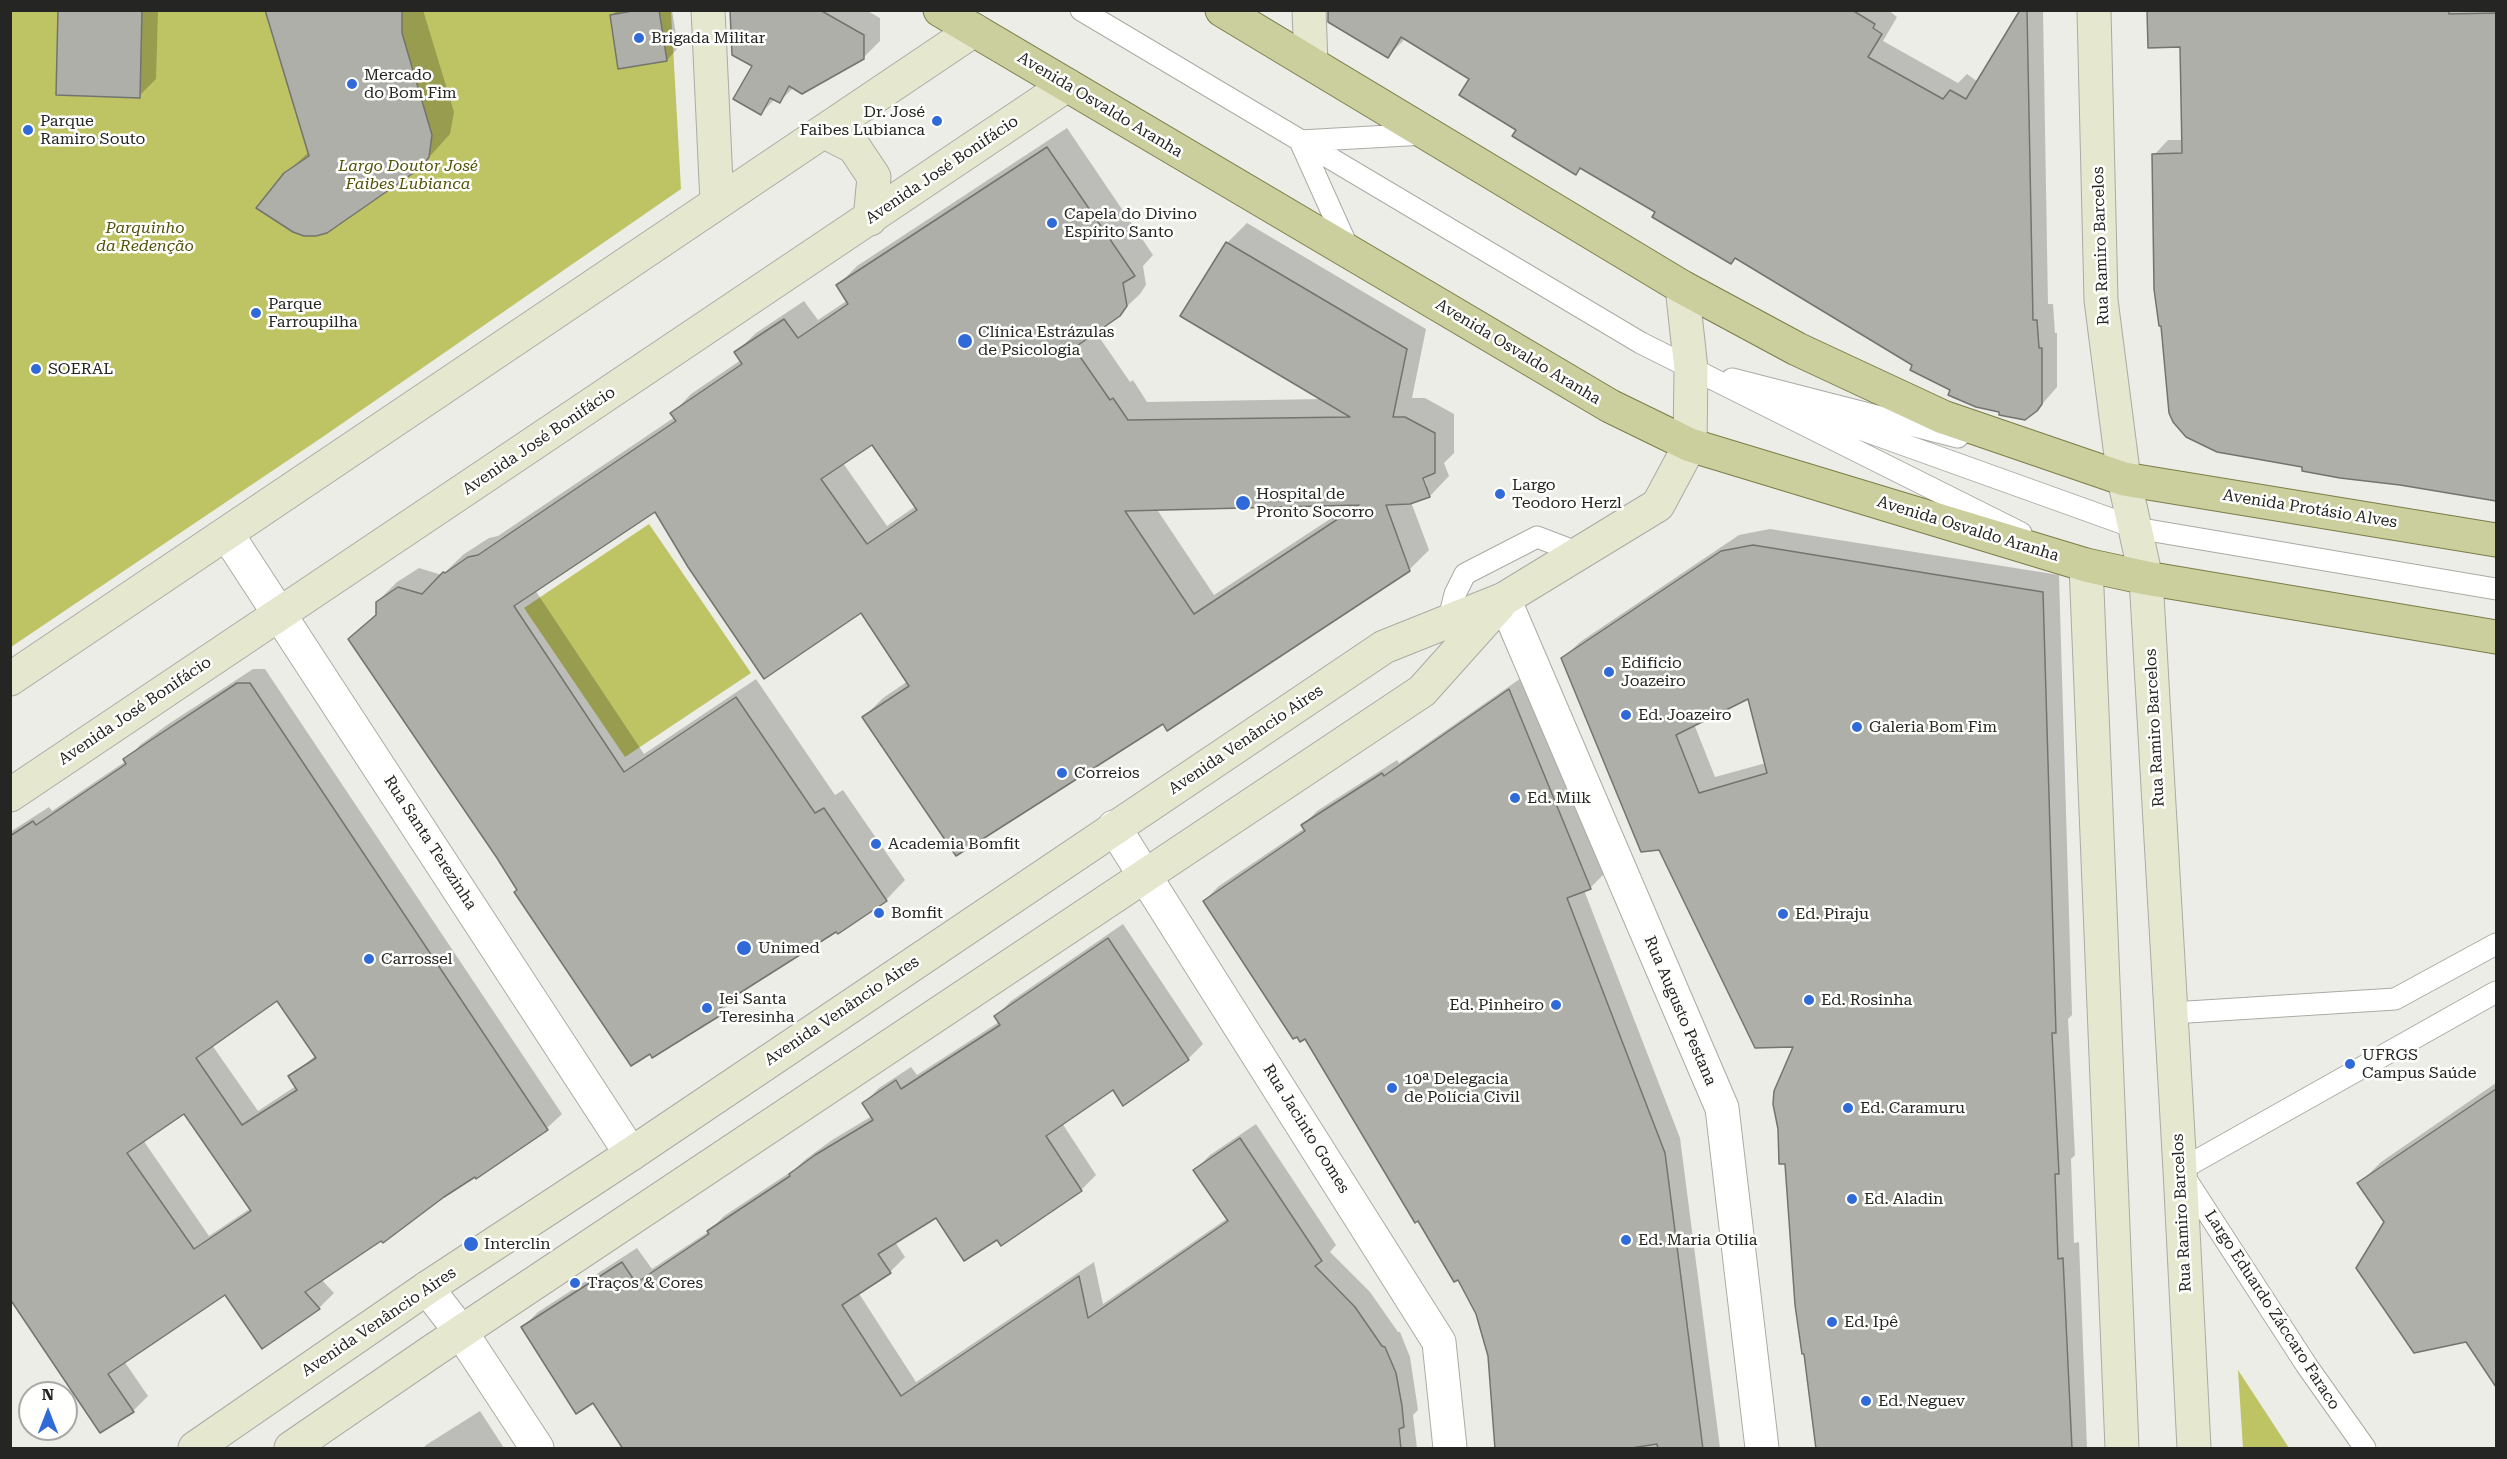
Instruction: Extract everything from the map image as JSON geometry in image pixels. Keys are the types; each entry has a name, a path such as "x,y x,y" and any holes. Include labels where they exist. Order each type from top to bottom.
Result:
{"main road":[{"path":"708,10 717,203"},
{"name":"Avenida Osvaldo Aranha","path":"940,10 1610,406 1690,445 2085,565 2146,578"},
{"path":"1222,10 1682,287 1797,349 1943,417 2124,478"},
{"path":"1309,10 1311,63"},
{"name":"Rua Ramiro Barcelos","path":"2094,10 2101,300 2124,478 2146,578 2172,1013 2193,1449"},
{"path":"10,679 974,30"},
{"name":"Avenida José Bonifácio","path":"10,795 870,219 1066,85"},
{"path":"825,132 854,147 874,177 870,219"},
{"name":"Avenida Venâncio Aires","path":"195,1449 427,1288 632,1154 1114,827 1384,648 1504,599 1659,505 1690,445 1691,369 1682,287"},
{"name":"Avenida Protásio Alves","path":"2124,478 2496,540"},
{"path":"2085,565 2122,1449"},
{"path":"2146,578 2496,637"},
{"name":"Avenida Venâncio Aires","path":"294,1448 461,1332 1422,691 1504,599"}],"street":[{"name":"Rua Santa Terezinha","path":"227,534 632,1154"},
{"name":"Rua Augusto Pestana","path":"1504,599 1722,1108 1761,1449"},
{"name":"Rua Jacinto Gomes","path":"1114,827 1439,1342 1450,1449"},
{"path":"427,1288 461,1332 537,1449"}],"lane":[{"path":"1081,10 1641,343 2085,565"},
{"path":"1300,141 1429,133"},
{"path":"1300,141 1350,252"},
{"path":"1691,369 2124,478"},
{"path":"1691,369 2136,528 2496,589"},
{"path":"1448,622 1455,594 1465,574 1537,537 1579,553"},
{"path":"2172,1013 2395,999 2496,944"},
{"path":"2180,1170 2496,992"},
{"name":"Largo Eduardo Záccaro Faraco","path":"2180,1170 2307,1366 2366,1449"}],"green space":[{"name":"Parque Farroupilha","path":"10,11 671,11 681,189 324,436 11,647"},
{"path":"649,524 751,673 625,757 524,608"},
{"path":"2238,1370 2289,1448 2243,1448"}],"building":[{"path":"58,10 142,10 140,98 56,95"},
{"name":"Mercado do Bom Fim","path":"265,10 402,10 402,33 432,135 429,157 422,167 327,233 316,236 304,236 293,232 256,208 284,173 309,156"},
{"name":"Brigada Militar","path":"638,10 659,10 667,61 618,69 610,15"},
{"path":"730,10 820,10 864,35 864,59 802,94 789,86 780,103 770,98 761,115 733,99 752,66 732,55"},
{"path":"1328,10 1852,10 1875,24 1873,28 1882,34 1868,57 1943,99 1950,90 1966,99 2020,10 2027,10 2033,320 2037,320 2039,348 2042,348 2042,404 2025,420 1999,415 1999,412 1976,407 1948,395 1950,390 1910,370 1912,365 1735,258 1731,264 1652,217 1655,212 1580,168 1576,175 1512,136 1516,130 1459,95 1469,79 1401,37 1388,58 1328,22"},
{"path":"2147,10 2449,10 2449,14 2496,13 2496,501 2400,485 2340,478 2302,471 2302,467 2217,452 2186,437 2173,422 2169,413 2161,326 2159,326 2154,289 2152,154 2182,153 2180,47 2148,48"},
{"path":"1047,147 1135,276 1123,283 1127,306 1120,316 1074,348 1110,400 1113,398 1128,420 1350,417 1180,316 1226,242 1407,349 1393,417 1405,417 1435,433 1435,473 1423,478 1430,497 1410,504 1386,505 1410,571 1167,731 1163,724 956,856 862,717 909,686 861,613 764,679 688,567 655,512 514,606 624,772 736,697 815,813 824,808 887,901 838,934 836,932 735,996 717,1010 721,1015 652,1058 650,1054 631,1066 514,892 517,890 497,858 348,639 376,615 376,602 398,587 422,594 443,572 445,573 468,557 478,555 676,421 670,413 742,364 734,352 784,319 798,338 848,304 836,285","holes":["872,445 917,510 867,544 821,479","1359,505 1194,614 1125,511"]},
{"path":"1753,545 2043,592 2056,1033 2052,1033 2059,1174 2055,1174 2058,1259 2063,1258 2072,1449 1816,1449 1804,1354 1802,1354 1795,1305 1785,1164 1779,1164 1778,1129 1773,1104 1774,1091 1793,1047 1755,1048 1659,850 1641,852 1561,658 1721,551","holes":["1748,699 1767,773 1699,793 1676,735"]},
{"path":"237,683 250,683 548,1130 476,1179 475,1177 444,1197 383,1243 381,1241 305,1292 320,1309 262,1349 225,1295 108,1374 134,1412 100,1433 78,1400 78,1381 65,1381 10,1299 10,836 33,821 36,825 126,764 123,759","holes":["277,1001 316,1058 288,1076 297,1090 242,1125 196,1058","184,1114 251,1211 194,1249 127,1153"]},
{"path":"1509,689 1591,889 1567,898 1665,1153 1703,1449 1658,1449 1657,1444 1625,1449 1495,1449 1488,1356 1476,1314 1458,1280 1454,1282 1418,1221 1415,1223 1305,1039 1300,1042 1297,1037 1293,1039 1203,901 1305,831 1301,825 1382,773 1384,776"},
{"path":"1108,938 1189,1060 1123,1106 1113,1090 1046,1136 1082,1191 1001,1246 997,1240 964,1261 936,1218 878,1254 891,1273 842,1305 901,1396 1079,1276 1088,1318 1228,1221 1193,1170 1240,1138 1322,1261 1315,1266 1355,1307 1385,1347 1396,1373 1402,1406 1404,1427 1399,1429 1401,1449 623,1449 593,1403 576,1414 521,1327 622,1262 636,1283 709,1234 707,1231 790,1176 789,1174 815,1155 873,1120 862,1103 896,1080 901,1089 1000,1025 994,1016"},
{"path":"2496,1089 2496,1387 2466,1342 2414,1353 2356,1268 2384,1222 2357,1183"}],"place":[{"name":"Brigada Militar","path":"639,38"},
{"name":"Mercado do Bom Fim","path":"352,84"},
{"name":"Dr. José Faibes Lubianca","path":"937,121"},
{"name":"Parque Ramiro Souto","path":"28,130"},
{"name":"Capela do Divino Espírito Santo","path":"1052,223"},
{"name":"Parque Farroupilha","path":"256,313"},
{"name":"Clínica Estrázulas de Psicologia","path":"965,341"},
{"name":"SOERAL","path":"36,369"},
{"name":"Largo Teodoro Herzl","path":"1500,494"},
{"name":"Hospital de Pronto Socorro","path":"1243,503"},
{"name":"Edifício Joazeiro","path":"1609,672"},
{"name":"Ed. Joazeiro","path":"1626,715"},
{"name":"Galeria Bom Fim","path":"1857,727"},
{"name":"Correios","path":"1062,773"},
{"name":"Ed. Milk","path":"1515,798"},
{"name":"Academia Bomfit","path":"876,844"},
{"name":"Bomfit","path":"879,913"},
{"name":"Ed. Piraju","path":"1783,914"},
{"name":"Unimed","path":"744,948"},
{"name":"Carrossel","path":"369,959"},
{"name":"Ed. Rosinha","path":"1809,1000"},
{"name":"Ed. Pinheiro","path":"1556,1005"},
{"name":"Iei Santa Teresinha","path":"707,1008"},
{"name":"UFRGS Campus Saúde","path":"2350,1064"},
{"name":"10ª Delegacia de Polícia Civil","path":"1392,1088"},
{"name":"Ed. Caramuru","path":"1848,1108"},
{"name":"Ed. Aladin","path":"1852,1199"},
{"name":"Ed. Maria Otilia","path":"1626,1240"},
{"name":"Interclin","path":"471,1244"},
{"name":"Traços & Cores","path":"575,1283"},
{"name":"Ed. Ipê","path":"1832,1322"},
{"name":"Ed. Neguev","path":"1866,1401"}],"park label":[{"name":"Largo Doutor José Faibes Lubianca","path":"408,175"},
{"name":"Parquinho da Redenção","path":"145,237"}]}
